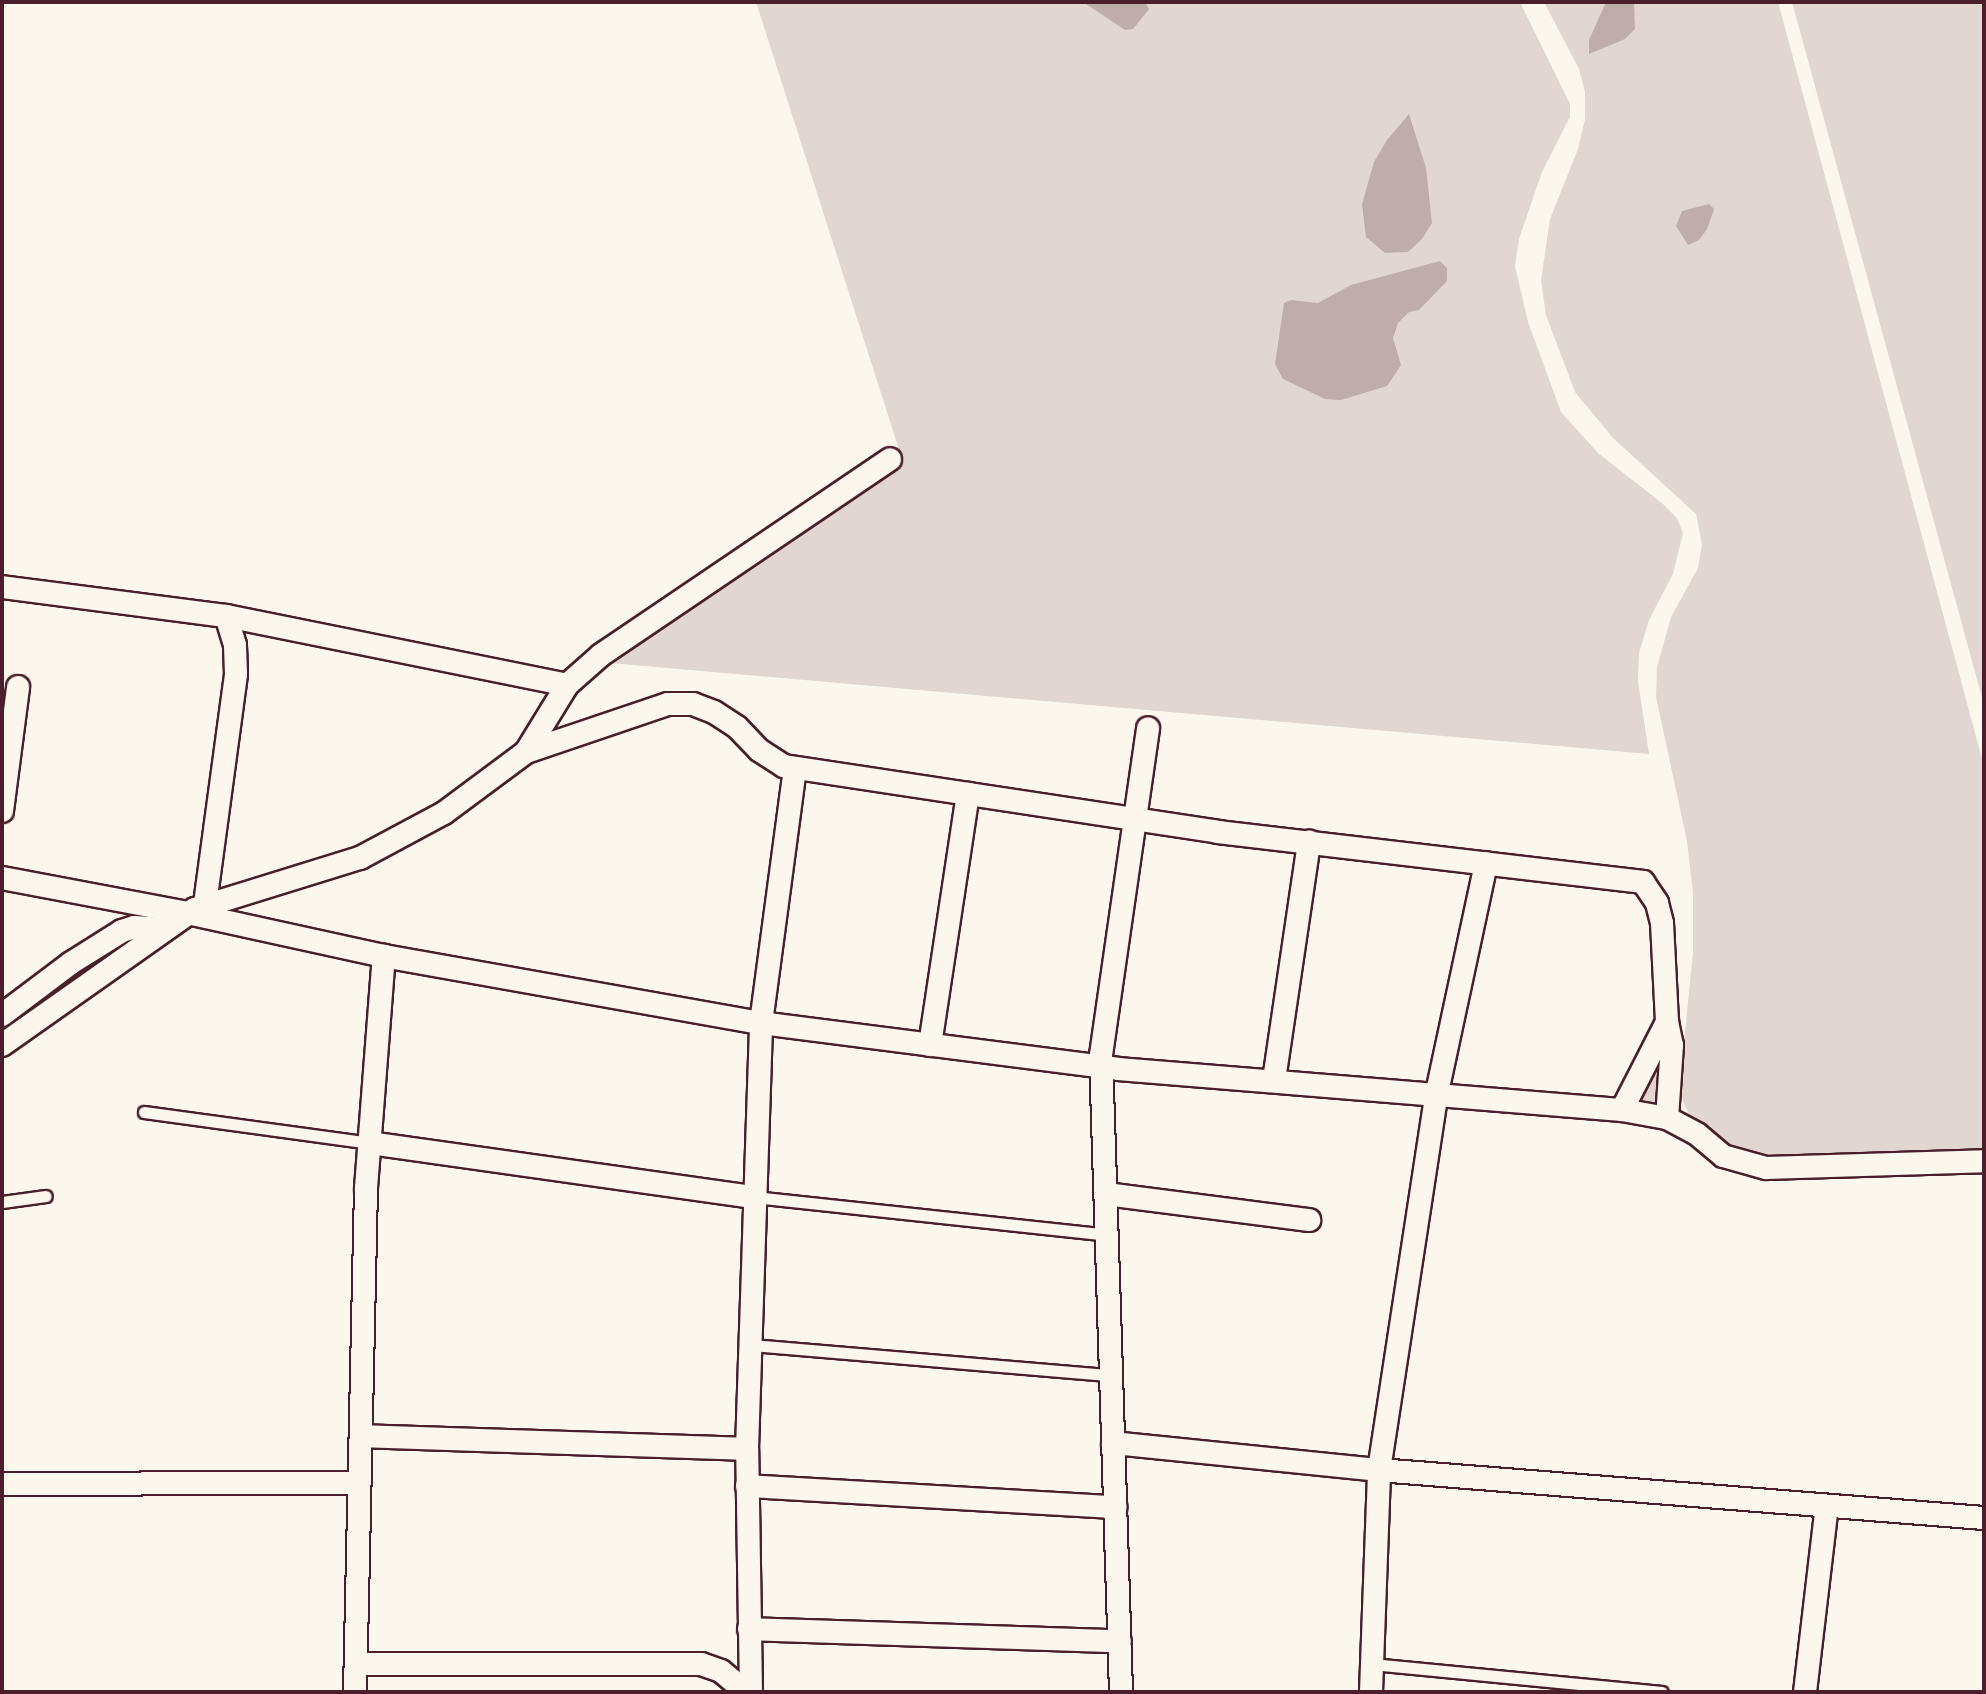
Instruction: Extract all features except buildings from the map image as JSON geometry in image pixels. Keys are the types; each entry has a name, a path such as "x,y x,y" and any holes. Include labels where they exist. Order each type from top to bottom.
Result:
{"street":[{"path":"526,752 567,685 601,655 890,459"},
{"path":"2,587 226,616 567,685"},
{"path":"197,909 236,674 235,645 226,616"},
{"path":"2,811 18,687"},
{"path":"2,1045 164,929 197,909 360,858 444,813 526,752 668,704 693,704 714,712 737,727 759,750 784,766 1136,819 1643,882 1657,903 1662,923 1672,1070 1667,1118"},
{"path":"1121,1692 1102,1067 1148,728"},
{"path":"748,1692 747,1449 761,1023 795,768"},
{"path":"930,1045 968,794"},
{"path":"1274,1080 1309,842"},
{"path":"1371,1692 1379,1470 1436,1097 1486,863"},
{"path":"2,878 197,909 384,956 761,1023 1102,1067 1622,1110 1667,1118 1697,1134 1723,1156 1766,1168 1984,1161"},
{"path":"2,1015 71,963 122,931 134,927 164,929"},
{"path":"355,1692 369,1143 384,956"},
{"path":"1622,1110 1667,1022"},
{"path":"369,1143 753,1197"},
{"path":"1106,1194 1309,1220"},
{"path":"361,1436 747,1449"},
{"path":"1113,1443 1379,1470 1984,1518"},
{"path":"2,1484 359,1483"},
{"path":"747,1486 1115,1507"},
{"path":"1805,1692 1827,1506"},
{"path":"749,1629 1120,1641"},
{"path":"356,1664 701,1664 721,1671 748,1692"}],"lane":[{"path":"144,1112 369,1143"},
{"path":"2,1202 46,1196"},
{"path":"753,1197 1107,1235"},
{"path":"751,1345 1111,1375"},
{"path":"1372,1664 1662,1692"}],"shaded area":[{"path":"756,2 1520,2 1570,104 1570,117 1542,172 1519,239 1515,266 1528,322 1561,412 1598,453 1663,504 1677,518 1683,533 1673,574 1649,620 1639,653 1638,681 1649,754 610,663 902,459"},
{"path":"1083,2 1145,2 1149,9 1133,29 1125,30"},
{"path":"1544,2 1778,2 1984,766 1984,1151 1769,1157 1722,1144 1690,1117 1683,1101 1680,1083 1693,952 1693,893 1687,841 1656,697 1657,667 1671,617 1698,568 1702,544 1696,514 1613,438 1575,392 1546,315 1541,281 1550,219 1578,149 1585,119 1585,92 1579,69"},
{"path":"1606,2 1634,2 1635,29 1625,39 1589,54 1589,40"},
{"path":"1792,2 1984,2 1984,705"},
{"path":"1409,114 1426,168 1432,223 1422,239 1408,252 1385,253 1366,237 1362,204 1374,162 1387,140"},
{"path":"1709,204 1714,209 1707,229 1699,240 1688,245 1676,226 1682,211"},
{"path":"1440,261 1447,268 1447,281 1419,310 1409,312 1398,323 1393,338 1401,365 1387,386 1341,400 1325,399 1283,379 1275,364 1284,303 1291,300 1318,303 1351,285"},
{"path":"1653,1053 1657,1055 1661,1080 1658,1106 1640,1106"}]}
